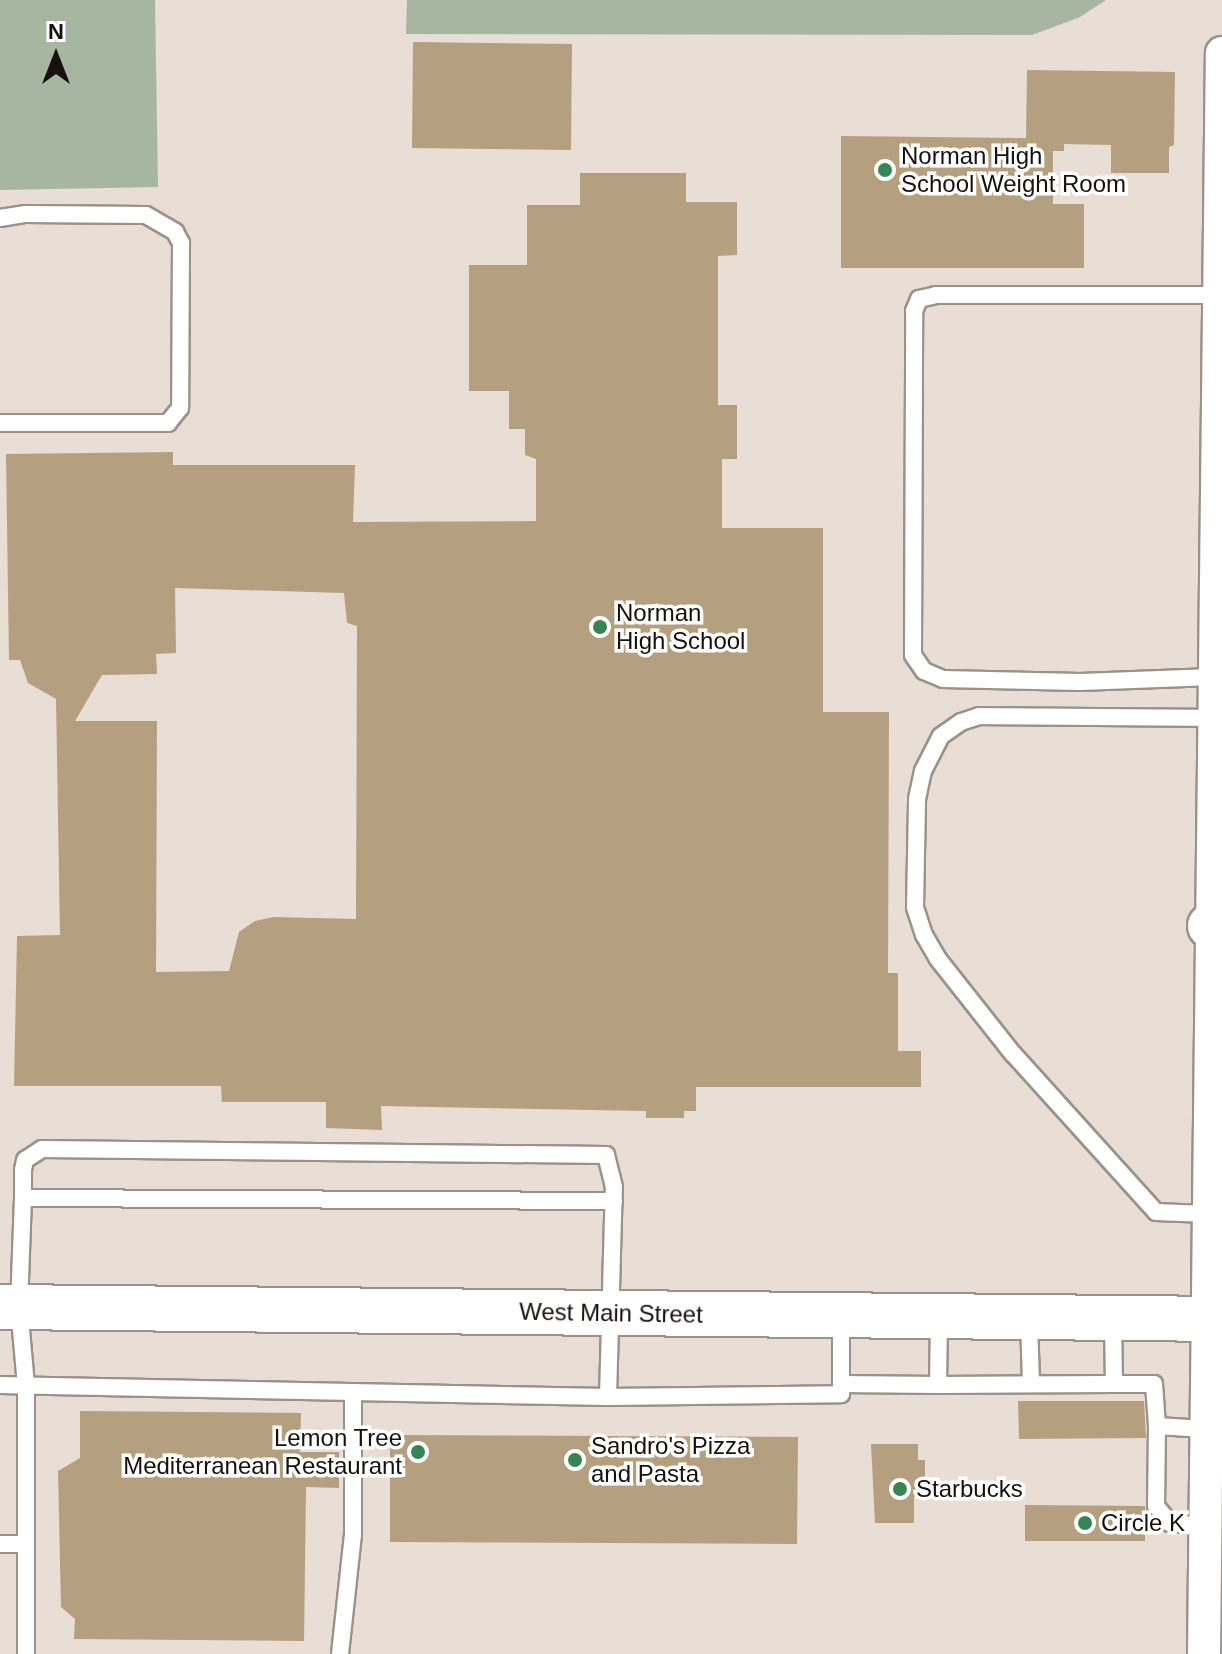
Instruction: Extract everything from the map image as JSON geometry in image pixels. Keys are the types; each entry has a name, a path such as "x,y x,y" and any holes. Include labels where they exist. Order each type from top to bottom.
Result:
{"main road":[{"name":"West Main Street","path":"10,1307 1214,1319"}],"street":[{"path":"1204,1654 1205,1526 1214,1319 1207,1214 1216,926 1213,677 1222,53"}],"lane":[{"path":"0,218 26,214 146,215 175,232 181,243 180,408 168,423 0,423"},
{"path":"1213,677 1080,682 943,679 924,671 913,655 914,311 919,299 936,295 1219,295"},
{"path":"1207,1214 1156,1212 1003,1042 938,959 924,935 915,907 917,799 923,771 941,736 961,722 979,716 1213,718"},
{"path":"26,1654 26,1386 10,1307 25,1160 42,1149 606,1155 614,1187 608,1397"},
{"path":"23,1198 614,1201"},
{"path":"0,1385 608,1397 841,1394 841,1315"},
{"path":"938,1385 939,1316"},
{"path":"1029,1317 1031,1383"},
{"path":"1113,1318 1114,1384"},
{"path":"841,1384 1154,1384 1156,1506 1170,1523 1205,1526"},
{"path":"340,1654 353,1535 353,1392"},
{"path":"1157,1426 1210,1435"},
{"path":"0,1544 26,1544"}],"green space":[{"path":"0,0 155,0 158,187 0,190"},
{"path":"407,0 1106,0 1080,17 1032,35 406,34"}],"building":[{"path":"413,42 572,44 571,150 412,148"},
{"path":"1027,70 1175,72 1174,145 1169,147 1169,173 1111,173 1111,145 1064,144 1064,151 1053,151 1053,204 1084,204 1084,268 841,268 841,136 1026,138"},
{"path":"580,173 686,173 686,202 737,202 737,255 718,256 718,405 737,405 737,459 722,459 722,528 823,528 823,712 889,712 888,973 898,973 898,1051 921,1051 921,1087 696,1087 696,1111 684,1111 684,1118 646,1118 646,1111 381,1106 382,1130 326,1128 326,1102 222,1102 221,1086 14,1086 17,936 60,935 56,699 28,683 20,660 9,660 6,454 173,452 173,465 355,465 353,522 536,521 536,459 525,455 525,429 509,429 509,391 469,391 469,265 527,265 527,205 580,205","holes":["175,588 344,593 347,623 357,626 356,919 273,917 255,921 239,932 229,971 156,972 157,721 75,721 102,675 157,674 156,654 176,653"]},
{"path":"1018,1401 1144,1401 1146,1438 1019,1439"},
{"path":"80,1411 301,1413 300,1452 339,1452 339,1488 306,1487 304,1641 74,1639 75,1619 61,1607 58,1471 80,1458"},
{"path":"390,1435 798,1437 797,1544 390,1542"},
{"name":"Starbucks","path":"871,1444 918,1444 918,1460 925,1460 925,1497 914,1497 914,1523 875,1523"},
{"name":"Circle K","path":"1025,1505 1145,1506 1145,1541 1025,1541"}],"place":[{"name":"Norman High School Weight Room","path":"885,170"},
{"name":"Norman High School","path":"600,627"},
{"name":"Lemon Tree Mediterranean Restaurant","path":"418,1452"},
{"name":"Sandro's Pizza and Pasta","path":"575,1460"},
{"name":"Starbucks","path":"900,1489"},
{"name":"Circle K","path":"1085,1523"}]}
